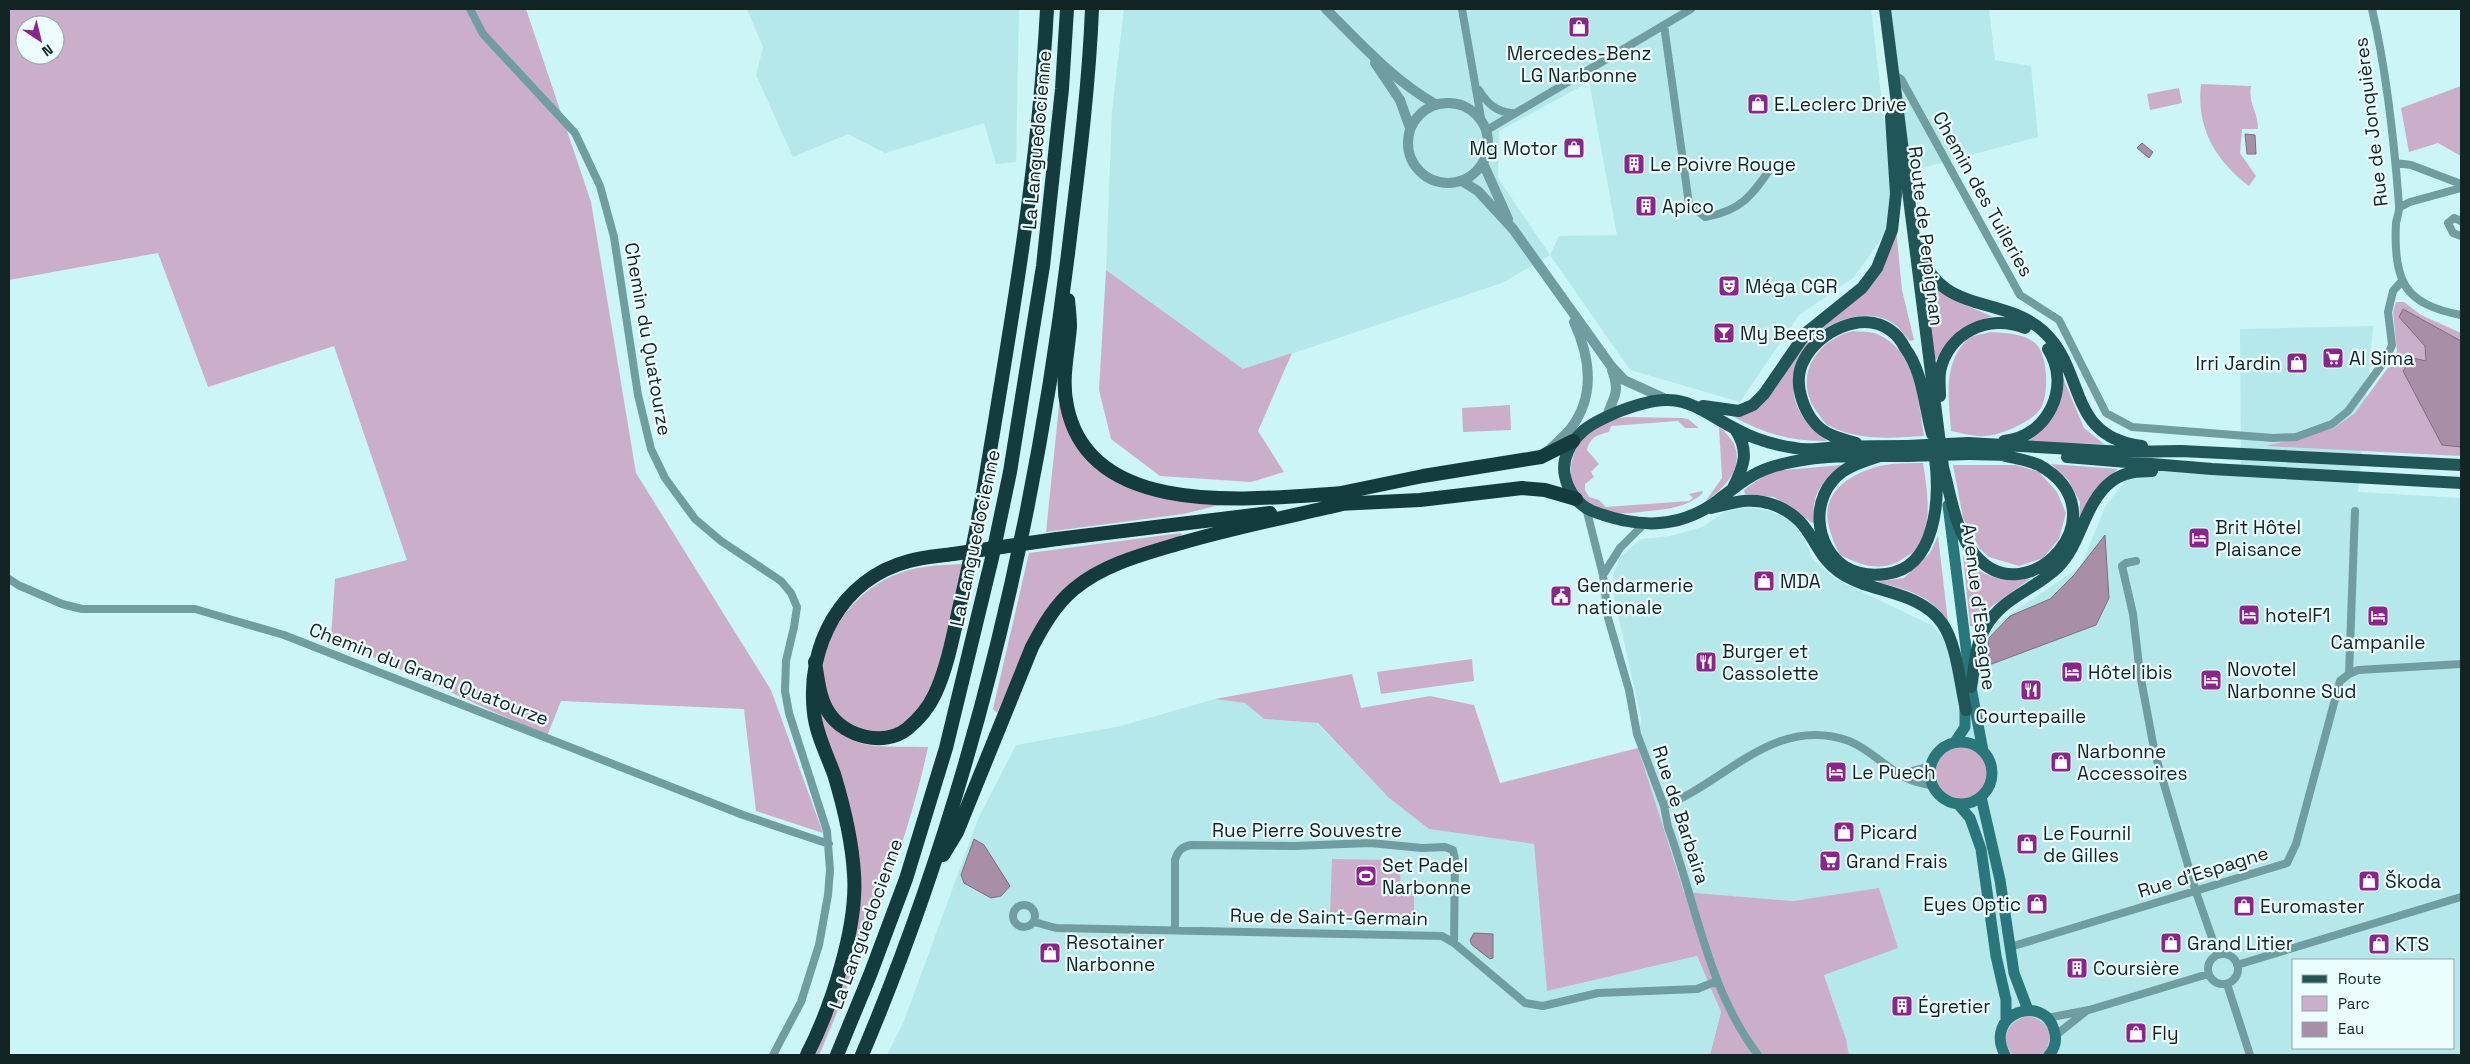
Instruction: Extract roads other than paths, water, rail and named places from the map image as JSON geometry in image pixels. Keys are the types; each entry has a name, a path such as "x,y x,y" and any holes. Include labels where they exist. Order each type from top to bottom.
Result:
{"highway":[{"path":"815,662 820,692 829,714 844,728 860,736 881,738 906,730 921,715 934,696 940,680 949,652 977,532 1014,304 1043,79 1047,9"},
{"name":"La Languedocienne","path":"837,1055 906,879 946,748 992,558 1010,472 1043,266 1061,99 1067,9"},
{"path":"862,1055 890,988 933,871 966,762 1016,559 1053,362 1065,278 1083,132 1092,9"},
{"path":"1065,278 1070,324 1064,388 1067,408 1076,432 1090,453 1110,471 1136,484 1179,494 1225,500 1345,498 1420,500 1522,488 1545,490 1581,504"},
{"path":"933,871 957,832 1032,647 1044,624 1073,590 1102,571 1152,552 1423,476 1541,457 1573,441"},
{"path":"807,1055 837,980 852,918 855,876 849,829 814,714 815,662 823,634 838,608 860,586 886,570 909,561 1057,539 1230,517 1345,498"}],"main road":[{"name":"Route de Perpignan","path":"1877,9 1940,467"},
{"name":"Route de Perpignan","path":"1885,9 1910,204 1936,437"},
{"path":"1891,112 1896,194 1892,230 1877,268 1862,288 1806,333 1764,394 1753,405 1739,411 1668,400 1627,409 1587,427 1573,441 1566,458 1564,471 1566,483 1581,504 1610,518 1644,524 1667,524 1689,518 1704,510 1733,488 1766,468 1795,459 1880,456 1907,451 1969,449 2125,452 2181,451"},
{"path":"1910,204 1921,253 1936,281 1956,296 2024,318 2044,332 2060,352 2086,413 2102,433 2137,446 2181,451 2461,465"},
{"path":"1936,437 1940,372 1947,351 1962,335 1978,326 1994,322 2014,323 2029,330 2044,342 2054,358 2059,377 2057,396 2050,412 2037,428 2016,440 1969,449"},
{"path":"1868,446 1826,433 1815,423 1801,395 1802,361 1814,343 1832,332 1853,323 1873,323 1890,330 1906,348 1918,371 1924,404 1936,437"},
{"path":"1694,405 1735,429 1766,442 1797,449 1868,446 1907,451"},
{"path":"1733,488 1744,467 1742,440 1735,429"},
{"path":"1940,467 1962,536 1976,556 1988,567 2002,572 2021,573 2044,566 2059,552 2071,533 2072,516 2070,503 2058,479 2036,464 1969,449"},
{"path":"2002,455 2059,456 2212,469 2461,483"},
{"path":"1880,456 1842,473 1828,486 1821,503 1818,518 1824,541 1830,552 1846,568 1867,575 1889,574 1900,570 1910,565 1922,552 1930,537 1940,467"},
{"name":"Avenue d'Espagne","path":"1940,467 1971,687 1983,751"},
{"name":"Avenue d'Espagne","path":"1940,467 1966,710 1966,727 1956,742"},
{"path":"1971,687 1977,643 1995,612 2057,568 2072,550 2099,493 2113,480 2132,472 2212,469"},
{"path":"1704,510 1750,499 1773,504 1792,514 1806,526 1826,559 1837,570 1853,581 1918,602 1932,611 1942,624 1951,642 1966,710"},
{"path":"1956,742 1974,744 1983,751 1990,761 1992,779 1981,796 1972,802 1958,804 1945,800 1933,786 1931,766 1938,752 1956,742"},
{"path":"1981,796 2000,880 2014,973 2028,1010"},
{"path":"1958,804 1970,818 1981,848 1996,956 2008,1012 2000,1038 2005,1055"},
{"path":"2006,1020 2015,1013 2028,1010 2039,1012 2048,1018 2056,1035 2053,1050 2049,1055"}],"street":[{"path":"1326,9 1368,52 1410,89 1435,104"},
{"path":"1462,9 1478,88 1481,118"},
{"path":"1487,130 1691,9"},
{"name":"Rue de Jonquières","path":"2372,9 2379,39 2396,163 2400,207 2396,222 2396,253 2402,281"},
{"name":"Chemin du Quatourze","path":"474,11 483,34 575,133 600,186 614,237 638,395 651,449 665,478 695,519 721,541 781,581 792,593 796,607 794,627 786,660 785,691 789,713 827,831 829,844 828,895 819,944 801,1002 774,1055"},
{"path":"1664,25 1689,204 1705,217 1725,214 1753,195 1773,165"},
{"path":"1368,52 1400,100 1410,128 1408,145 1411,160 1421,172 1435,181 1448,183 1462,181 1471,176 1483,164 1488,146 1487,130 1481,118 1472,109 1456,103 1435,104 1424,110 1410,128"},
{"name":"Chemin des Tuileries","path":"1894,75 1901,79 2020,295 2059,320 2106,413 2132,427 2274,438 2296,437 2332,424 2348,411 2386,359 2392,344 2388,312 2393,291 2402,281"},
{"path":"1478,88 1493,107 1502,113 1512,114"},
{"path":"2396,163 2411,165 2461,184"},
{"path":"1483,164 1513,229"},
{"path":"1462,181 1478,191 1513,229 1611,366 1624,380 1668,400"},
{"path":"2400,207 2410,202 2461,188"},
{"path":"2461,221 2454,218 2448,223 2452,233 2461,236"},
{"path":"2402,281 2413,296 2438,310 2461,315"},
{"path":"1541,457 1570,429 1578,416 1588,391 1589,366 1577,330 1565,303"},
{"path":"1606,417 1616,395 1617,382 1611,366"},
{"name":"Rue de Barbaira","path":"1581,504 1603,575 1606,609 1629,690 1637,734 1664,806 1668,827 1717,981 1742,1032 1758,1055"},
{"name":"Rue d'Espagne","path":"2010,947 2287,863 2296,844 2340,681 2349,674 2355,511"},
{"path":"1603,575 1620,548 1644,524"},
{"path":"2136,562 2126,563 2122,566 2133,614 2141,679 2155,754 2196,892 2218,955"},
{"name":"Chemin du Grand Quatourze","path":"9,578 18,585 62,604 82,609 195,609 284,635 743,815 829,844"},
{"path":"2349,674 2358,670 2461,664"},
{"path":"1664,806 1687,797 1731,766 1762,748 1804,735 1848,741 1865,749 1910,780 1933,786"},
{"path":"1900,774 1931,766"},
{"name":"Rue Pierre Souvestre","path":"1175,930 1175,860 1177,852 1184,847 1191,845 1294,846 1370,842 1422,848 1445,847 1453,850 1455,859 1454,943"},
{"path":"2237,965 2461,897"},
{"name":"Rue de Saint-Germain","path":"1034,922 1056,928 1430,934 1442,936 1454,943 1525,1003 1543,1006 1598,993 1697,989 1717,981"},
{"path":"2218,955 2229,955 2237,965 2237,975 2227,984 2216,983 2208,974 2208,964 2211,959 2218,955"},
{"path":"2048,1018 2089,1010 2208,974"},
{"path":"2227,984 2250,1055"},
{"path":"2056,1035 2089,1010"}],"water":[{"path":"2245,134 2255,135 2256,154 2247,154"},
{"path":"2142,143 2153,152 2149,158 2137,148"},
{"path":"2403,309 2461,341 2461,447 2442,445 2403,371 2413,358 2426,361 2425,346 2399,317"},
{"path":"2105,535 2109,598 2096,625 1989,665 1988,639 2010,616 2050,599 2074,575"},
{"path":"974,839 984,845 1010,886 1001,896 991,898 964,883 961,875"},
{"path":"1474,933 1493,934 1493,958 1490,959 1472,945 1470,940"}],"place":[{"name":"Mercedes-Benz LG Narbonne","path":"1579,27"},
{"name":"E.Leclerc Drive","path":"1758,104"},
{"name":"Mg Motor","path":"1574,148"},
{"name":"Le Poivre Rouge","path":"1634,164"},
{"name":"Apico","path":"1646,206"},
{"name":"Méga CGR","path":"1729,286"},
{"name":"My Beers","path":"1724,333"},
{"name":"Al Sima","path":"2333,358"},
{"name":"Irri Jardin","path":"2297,363"},
{"name":"Brit Hôtel Plaisance","path":"2199,538"},
{"name":"MDA","path":"1764,581"},
{"name":"Gendarmerie nationale","path":"1561,596"},
{"name":"hotelF1","path":"2249,615"},
{"name":"Campanile","path":"2378,616"},
{"name":"Burger et Cassolette","path":"1706,662"},
{"name":"Hôtel ibis","path":"2072,672"},
{"name":"Novotel Narbonne Sud","path":"2211,680"},
{"name":"Courtepaille","path":"2031,690"},
{"name":"Narbonne Accessoires","path":"2061,762"},
{"name":"Le Puech","path":"1836,772"},
{"name":"Picard","path":"1844,832"},
{"name":"Le Fournil de Gilles","path":"2027,844"},
{"name":"Grand Frais","path":"1830,861"},
{"name":"Set Padel Narbonne","path":"1366,876"},
{"name":"Škoda","path":"2369,881"},
{"name":"Eyes Optic","path":"2037,904"},
{"name":"Euromaster","path":"2244,906"},
{"name":"Grand Litier","path":"2171,943"},
{"name":"KTS","path":"2379,944"},
{"name":"Resotainer Narbonne","path":"1050,953"},
{"name":"Coursière","path":"2077,968"},
{"name":"Égretier","path":"1902,1006"},
{"name":"Fly","path":"2136,1033"}]}
